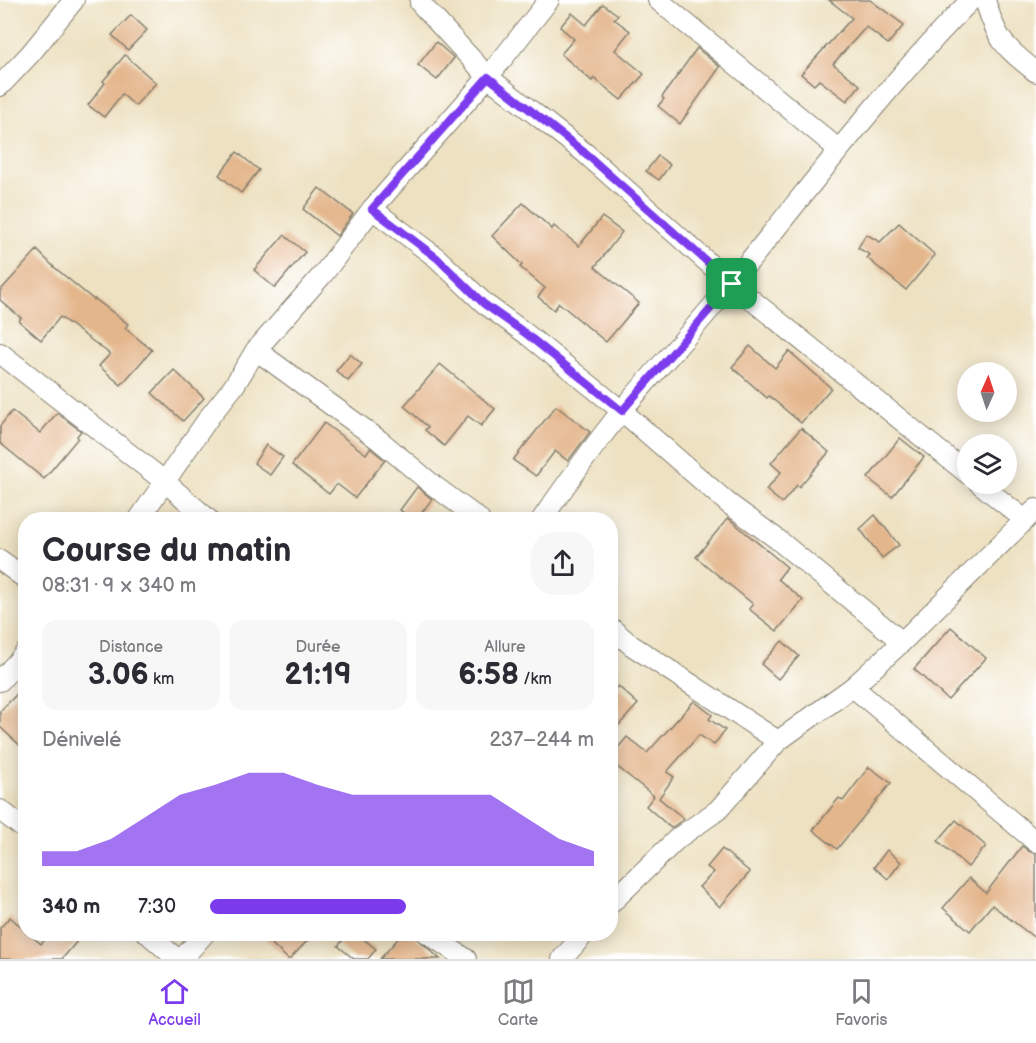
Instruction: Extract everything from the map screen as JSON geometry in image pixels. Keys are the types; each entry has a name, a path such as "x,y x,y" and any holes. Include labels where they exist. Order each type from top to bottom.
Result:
{"street":[{"path":"0,87 74,0"},
{"path":"144,512 210,416 234,386 256,350 324,273 372,209 488,77 549,0"},
{"path":"658,0 838,149"},
{"path":"547,512 622,411 732,284 838,149 930,41 970,0"},
{"path":"984,0 998,36 1011,52 1036,72"},
{"path":"420,3 488,77 585,153 732,284 957,465"},
{"path":"372,209 437,258 484,304 525,333 622,411 729,504 777,539 902,642"},
{"path":"256,350 379,440 470,512"},
{"path":"0,353 164,481 200,512"},
{"path":"618,896 678,838 718,810 777,741 853,687 902,642 1030,515 997,494"},
{"path":"0,560 18,573"},
{"path":"618,634 631,645 777,741"},
{"path":"0,681 18,661"},
{"path":"853,687 1036,842"},
{"path":"0,810 18,824"},
{"path":"156,941 177,959"},
{"path":"182,959 198,941"},
{"path":"439,941 466,959"},
{"path":"562,959 578,941"}],"building":[{"path":"829,0 870,0 904,25 888,44 866,27 833,64 860,85 847,101 819,80 814,85 801,74 852,18"},
{"path":"603,4 618,15 614,19 630,31 615,50 644,74 621,100 594,78 592,81 561,54 574,39 560,27 572,13 586,25"},
{"path":"131,15 147,30 128,50 112,35"},
{"path":"436,42 454,58 437,80 418,65"},
{"path":"697,48 720,67 680,124 658,106"},
{"path":"125,55 156,83 135,106 122,94 104,117 88,105 105,83 103,81"},
{"path":"237,152 259,170 241,193 219,175"},
{"path":"658,156 670,165 659,180 646,171"},
{"path":"319,188 353,214 337,236 303,209"},
{"path":"523,203 552,229 554,226 579,246 602,217 622,232 595,267 639,303 606,342 559,303 554,310 538,297 545,288 520,267 522,265 492,236"},
{"path":"899,223 935,255 906,290 867,258 870,255 858,248 866,234 880,242"},
{"path":"284,235 305,252 275,288 254,270"},
{"path":"37,250 94,300 128,324 125,328 152,350 121,385 99,366 110,354 60,317 41,340 0,300 0,291"},
{"path":"750,346 775,368 789,351 831,388 801,423 769,396 767,398 732,367"},
{"path":"350,354 362,364 348,381 336,371"},
{"path":"440,364 495,409 481,426 468,416 444,446 425,430 428,427 404,406"},
{"path":"174,370 204,398 183,421 152,393"},
{"path":"556,406 590,432 568,461 555,451 536,476 513,460"},
{"path":"12,411 40,433 57,413 81,431 78,438 44,479 0,443 0,426"},
{"path":"324,423 366,454 370,448 385,460 355,498 337,484 329,494 292,465"},
{"path":"801,428 829,452 782,503 766,490 781,472 771,463"},
{"path":"900,438 924,457 892,497 868,478"},
{"path":"266,445 283,457 270,475 254,463"},
{"path":"417,487 432,499 422,512 400,510"},
{"path":"875,515 899,545 882,558 860,529"},
{"path":"728,518 787,567 778,579 803,600 777,631 749,609 753,604 696,557"},
{"path":"951,627 986,658 948,700 914,669"},
{"path":"782,641 799,656 778,679 761,664"},
{"path":"618,686 638,704 618,724"},
{"path":"18,693 18,744 0,727 0,711"},
{"path":"694,701 712,715 709,719 725,730 714,745 699,735 667,772 674,777 659,798 684,819 671,828 646,806 654,796 618,767 618,748 627,737 647,753"},
{"path":"869,767 891,783 837,849 813,830 839,798 843,801"},
{"path":"956,820 986,846 968,867 938,841"},
{"path":"1022,846 1036,854 1036,939 992,905 970,931 943,908 969,878 986,893"},
{"path":"722,849 750,872 720,907 699,887 714,872 707,867"},
{"path":"887,850 901,862 888,879 874,867"},
{"path":"10,917 18,924 18,941 37,941 41,944 43,941 77,941 62,959 0,959 0,928"},
{"path":"269,941 307,941 288,959"},
{"path":"342,941 366,941 376,949 368,959 354,959 338,946"},
{"path":"396,941 420,941 440,959 380,959"}],"route":[{"path":"488,77 585,153 732,284 622,411 525,333 484,304 437,258 372,209 488,77"}]}
